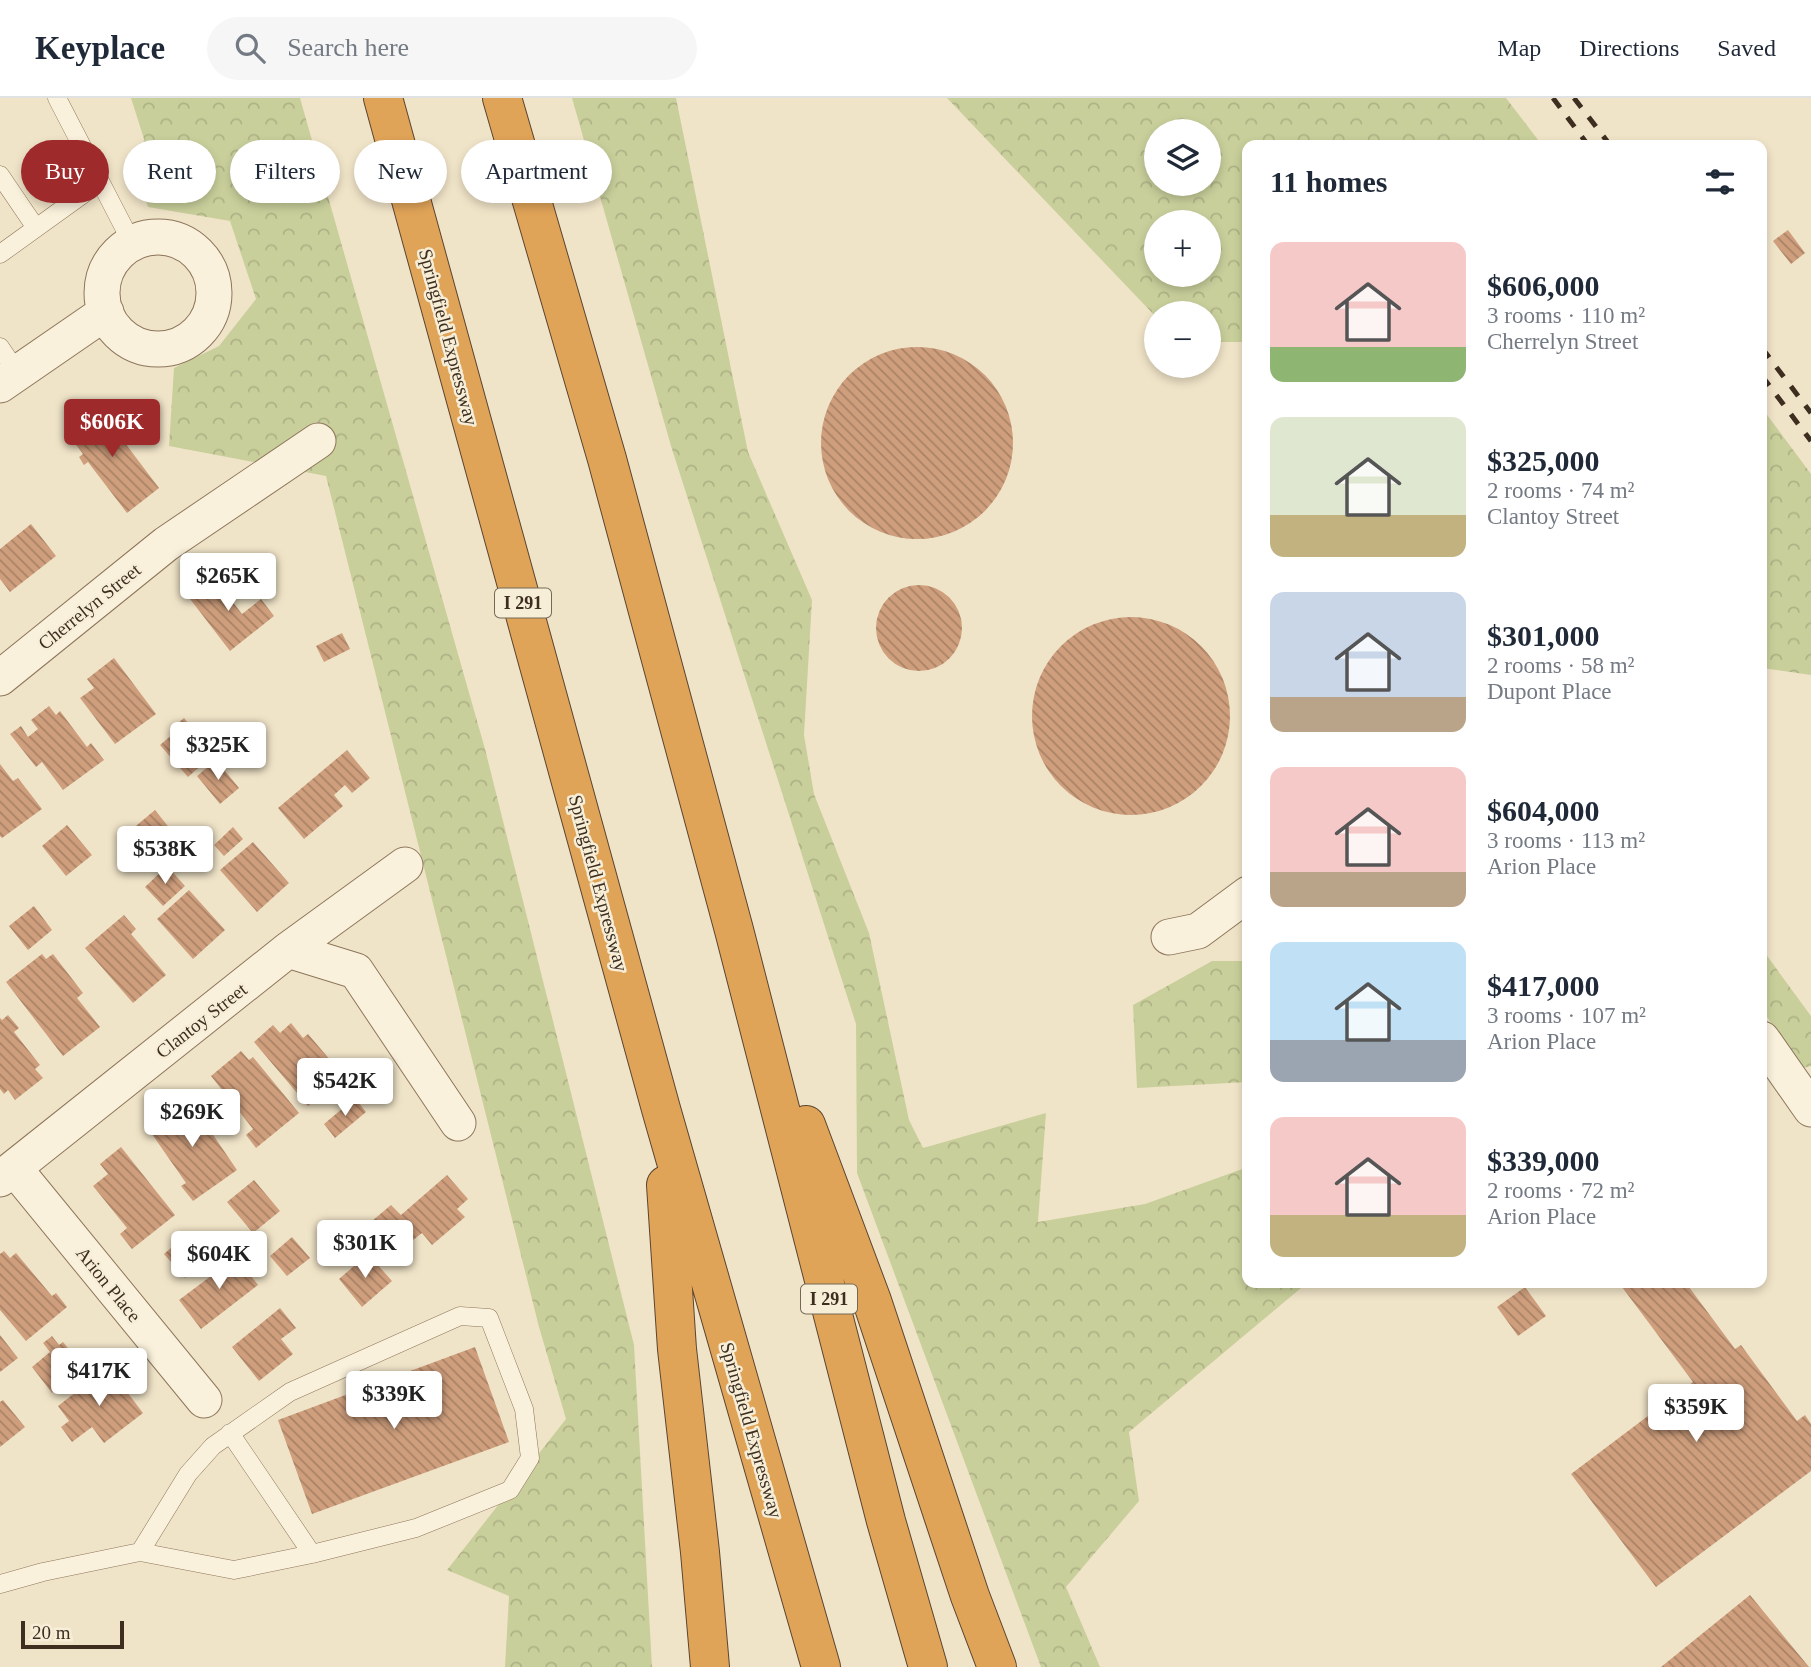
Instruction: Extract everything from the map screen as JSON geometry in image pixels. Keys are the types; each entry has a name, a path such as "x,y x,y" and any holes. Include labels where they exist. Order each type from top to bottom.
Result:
{"highway":[{"name":"Springfield Expressway","path":"383,98 660,1109 821,1667"},
{"name":"I 291","path":"502,98 607,459 734,930 886,1521 928,1667"},
{"path":"734,930 872,1301 970,1596 997,1667"},
{"path":"660,1109 677,1349 710,1667"}],"street":[{"path":"169,237 182,241 202,257 214,280 215,293 208,318 201,330 181,345 155,349 142,347 120,334 106,312 103,299 106,273 112,261 132,243 144,238 169,237"},
{"path":"5,368 106,312"},
{"name":"Cherrelyn Street","path":"0,678 166,544 318,441"},
{"name":"Clantoy Street","path":"7,1173 288,950 405,866"},
{"path":"1169,937 1198,930 1242,898"},
{"path":"288,950 356,971 458,1123"},
{"path":"1767,1046 1811,1109"},
{"name":"Arion Place","path":"7,1173 204,1400"}],"lane":[{"path":"57,98 78,140"},
{"path":"0,175 36,228"},
{"path":"109,199 132,243"},
{"path":"0,254 71,203"},
{"path":"0,1584 43,1572 140,1552 234,1570 416,1528 510,1490 530,1458 524,1409 489,1318 460,1316 290,1392 213,1446 188,1474 140,1552"},
{"path":"230,1433 312,1554"}],"green space":[{"path":"131,98 300,98 312,140 230,140 230,203 330,203 485,749 634,1345 652,1667 505,1667 509,1596 447,1570 566,1419 539,1327 326,476 169,446 174,368 219,346 256,299 230,221 148,207 147,203 216,203 216,140 144,139"},
{"path":"572,98 676,98 748,452 812,600 804,735 814,794 869,933 909,1120 923,1148 1046,1113 1038,1222 1145,1204 1242,1169 1242,1288 1301,1288 1129,1432 1139,1501 1066,1587 1100,1667 1041,1667 857,1173 856,1024 671,446 602,203 612,203 612,140 584,140"},
{"path":"947,98 1506,98 1538,140 1242,140 1242,342 1221,342 1221,301 1144,301 1144,304"},
{"path":"1767,415 1811,474 1811,675 1767,669"},
{"path":"1767,956 1811,1016 1811,1066 1803,1068 1767,1017"},
{"path":"1212,961 1242,961 1242,1082 1137,1088 1133,1005"}],"building":[{"path":"1788,230 1805,253 1791,264 1773,241"},
{"path":"917,347 954,354 985,375 1006,406 1013,443 1006,480 985,511 954,532 917,539 880,532 849,511 828,480 821,443 828,406 849,375 880,354"},
{"path":"97,406 159,488 127,513 88,462 84,465 79,457 83,454 65,430"},
{"path":"31,524 56,556 10,592 0,579 0,549"},
{"path":"212,575 242,614 261,599 274,616 230,651 187,595"},
{"path":"911,585 927,585 950,597 959,611 962,628 959,645 950,659 927,671 911,671 895,664 883,652 876,636 876,620 883,604 895,592"},
{"path":"1131,617 1169,625 1201,646 1222,678 1230,716 1222,754 1201,786 1169,807 1131,815 1093,807 1061,786 1040,754 1032,716 1040,678 1061,646 1093,625"},
{"path":"342,633 350,649 324,662 316,646"},
{"path":"114,658 156,714 115,744 80,698 94,688 87,679"},
{"path":"49,706 56,715 60,711 87,747 91,743 104,760 63,790 42,762 36,767 10,734 21,726 28,737 38,729 31,720"},
{"path":"184,718 214,754 188,777 160,745 180,728 177,724"},
{"path":"347,750 370,778 352,793 345,785 334,795 343,806 304,839 278,808"},
{"path":"216,760 239,788 220,804 197,776"},
{"path":"0,764 13,781 18,778 42,809 2,838 0,836"},
{"path":"155,810 175,835 152,854 131,830"},
{"path":"67,825 92,855 66,876 42,846"},
{"path":"233,827 243,839 224,856 214,845"},
{"path":"253,842 289,883 257,912 220,870"},
{"path":"167,866 185,886 163,906 145,887"},
{"path":"189,890 225,930 193,959 157,919"},
{"path":"34,906 52,930 28,950 9,926"},
{"path":"124,915 136,929 131,934 166,975 133,1003 85,948"},
{"path":"42,954 46,959 53,954 83,993 77,998 100,1027 63,1056 6,982"},
{"path":"8,1015 19,1028 14,1032 40,1065 35,1069 43,1078 15,1100 8,1090 4,1094 0,1089 0,1018 2,1020"},
{"path":"291,1023 303,1038 308,1034 343,1075 308,1106 254,1042 273,1025 280,1033"},
{"path":"241,1051 249,1060 253,1057 299,1113 256,1148 246,1135 253,1129 211,1076"},
{"path":"188,1098 237,1170 193,1201 181,1186 186,1183 147,1127"},
{"path":"355,1098 366,1112 335,1138 324,1124"},
{"path":"121,1147 175,1215 132,1249 120,1234 127,1228 93,1186 108,1174 100,1164"},
{"path":"447,1175 468,1199 457,1209 465,1217 432,1245 422,1233 413,1240 407,1233 393,1244 372,1221 391,1205 401,1215"},
{"path":"254,1180 280,1211 253,1233 227,1202"},
{"path":"188,1233 209,1257 185,1278 164,1254"},
{"path":"292,1237 310,1258 287,1276 270,1256"},
{"path":"231,1250 258,1285 201,1329 179,1300 219,1270 214,1264"},
{"path":"4,1251 10,1258 16,1253 52,1296 56,1293 67,1307 26,1341 0,1310 0,1254"},
{"path":"368,1254 392,1281 362,1307 339,1279"},
{"path":"1526,1288 1546,1316 1518,1336 1497,1307"},
{"path":"1623,1288 1690,1288 1735,1349 1741,1345 1797,1421 1805,1415 1811,1424 1811,1471 1656,1587 1571,1474 1693,1382"},
{"path":"280,1308 296,1328 281,1339 293,1354 259,1381 232,1347"},
{"path":"0,1335 18,1358 0,1372"},
{"path":"52,1336 59,1345 63,1342 83,1367 77,1373 82,1380 73,1388 67,1381 52,1393 32,1367 50,1352 43,1343"},
{"path":"475,1347 509,1442 312,1514 278,1420"},
{"path":"108,1367 143,1413 104,1443 92,1427 72,1442 61,1427 69,1421 58,1406"},
{"path":"3,1400 25,1427 0,1447 0,1402"},
{"path":"1750,1595 1809,1667 1661,1667"}],"railway":[{"path":"1553,98 1584,140"},
{"path":"1574,98 1606,140"},
{"path":"1767,355 1811,413"},
{"path":"1767,383 1811,441"}]}
